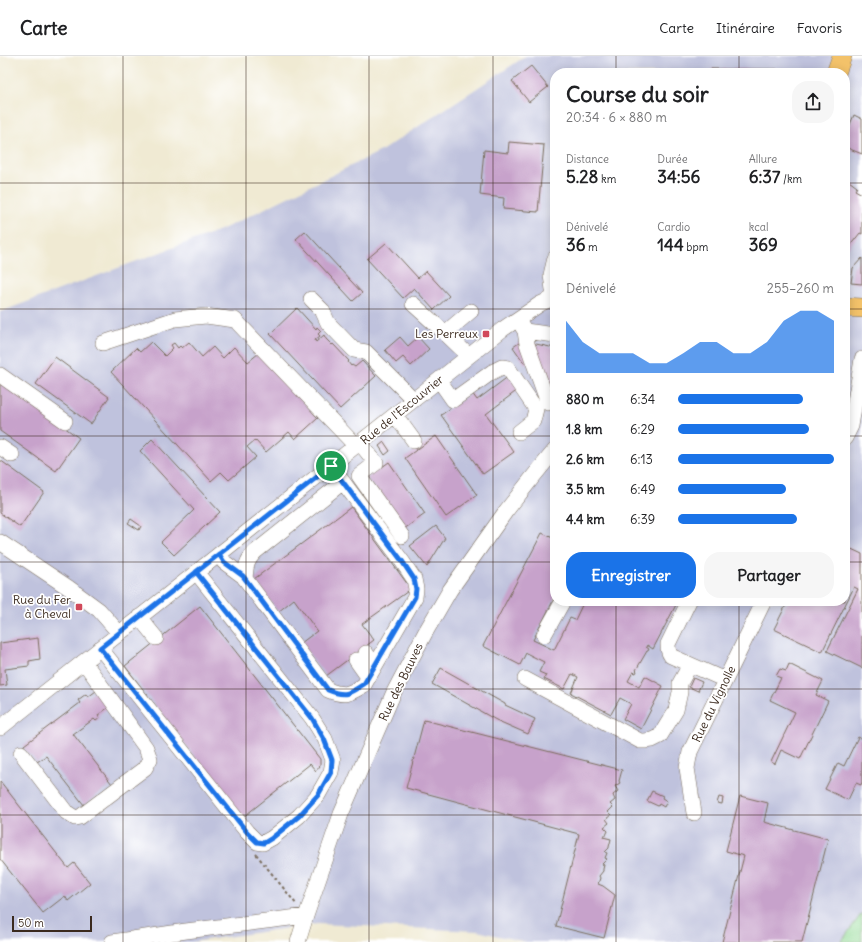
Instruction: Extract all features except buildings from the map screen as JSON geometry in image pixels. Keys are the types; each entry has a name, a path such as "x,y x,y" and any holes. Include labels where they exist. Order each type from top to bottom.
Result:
{"main road":[{"path":"838,68 842,56"},
{"path":"850,307 862,308"},
{"path":"850,319 862,319"}],"street":[{"name":"Rue de l'Escouvrier","path":"0,728 503,329 519,322 540,304 550,285"},
{"path":"310,299 322,310 328,323 354,350 366,352 414,400"},
{"path":"413,304 469,356"},
{"path":"445,333 471,311"},
{"path":"103,343 175,319 206,316 235,320 376,463 359,476 402,536"},
{"path":"519,322 550,333"},
{"path":"519,322 548,403"},
{"path":"850,409 862,359"},
{"path":"439,380 453,400 492,372 502,367 508,368 536,409 533,421 519,432"},
{"path":"0,375 65,421"},
{"path":"395,415 414,441"},
{"name":"Rue des Bauves","path":"298,942 341,814 394,692 425,633 450,590 514,500 550,456"},
{"path":"219,554 224,562 243,576 328,690 338,694 351,693 364,684 415,597 416,589 414,579 402,561 331,466"},
{"path":"245,579 248,559 254,552 343,482"},
{"path":"0,542 99,610 119,633"},
{"path":"100,648 247,832 257,842 264,843 272,838 299,816 318,795 331,772 332,760 324,739 312,718 196,572"},
{"path":"544,634 560,606"},
{"path":"687,606 668,644 668,648 672,656 725,680"},
{"name":"Rue du Vignolle","path":"694,813 687,768 690,752 762,606"},
{"path":"140,617 156,638"},
{"path":"361,656 372,672"},
{"path":"21,753 66,812 75,818 80,817 145,768 150,759 146,748 90,669 83,662"},
{"path":"525,679 640,740 645,741 652,740 660,736 676,710 680,692 680,683 690,664"},
{"path":"112,942 186,930 306,916"}],"shaded area":[{"path":"526,56 862,56 862,913 841,942 526,942 477,931 317,924 191,942 0,942 0,312 223,229 381,151"}],"green space":[{"path":"862,913 862,942 841,942"}],"place":[{"name":"Les Perreux","path":"486,334"},
{"name":"Rue du Fer à Cheval","path":"79,607"}],"route":[{"path":"331,466 196,572 140,617 100,648 247,832 257,842 264,843 299,816 318,795 331,772 332,760 324,739 312,718 196,572 219,554 224,562 243,576 328,690 338,694 351,693 364,684 415,597 416,589 414,579 402,561 331,466"}]}
